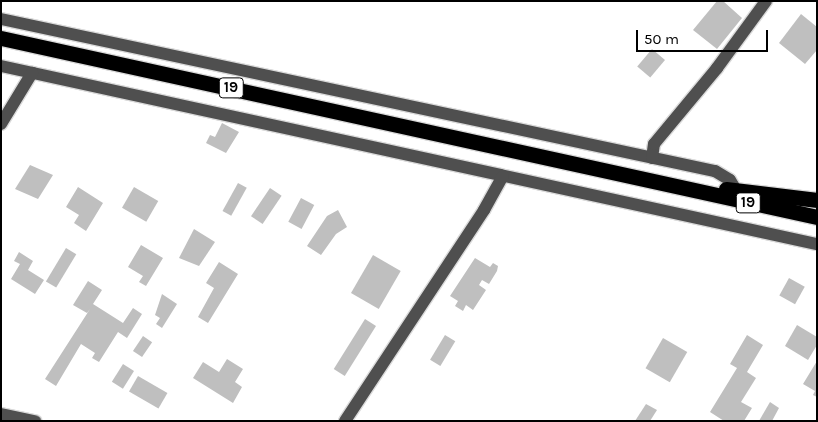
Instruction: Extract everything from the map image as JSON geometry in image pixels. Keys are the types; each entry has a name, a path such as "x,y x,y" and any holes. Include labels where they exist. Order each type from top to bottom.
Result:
{"highway":[{"name":"19","path":"1,38 681,185 756,205 817,217"},
{"name":"19","path":"681,185 817,200"}],"street":[{"path":"652,158 654,144 766,1"},
{"path":"1,18 715,171 725,175 736,190"},
{"path":"150,70 154,52"},
{"path":"1,66 257,120 817,244"},
{"path":"1,124 32,73"},
{"path":"345,421 484,210 503,176"},
{"path":"1,414 35,421"}],"building":[{"path":"717,1 723,1 742,18 717,49 693,30"},
{"path":"801,14 817,27 817,50 805,64 779,43"},
{"path":"652,49 665,60 650,78 637,67"},
{"path":"222,123 239,132 226,153 206,143 210,135 215,137"},
{"path":"30,165 53,175 38,199 15,189"},
{"path":"238,183 247,188 231,216 222,211"},
{"path":"78,187 103,203 86,231 74,223 79,215 66,207"},
{"path":"134,187 158,201 146,222 122,208"},
{"path":"270,188 282,196 263,224 251,216"},
{"path":"301,198 314,205 302,229 288,222"},
{"path":"338,210 347,227 336,234 321,255 307,246 327,216"},
{"path":"194,229 215,242 199,266 179,258"},
{"path":"141,245 163,258 146,286 139,282 143,276 128,267"},
{"path":"66,248 76,254 56,288 46,281"},
{"path":"19,252 33,261 28,270 44,280 35,294 11,279 20,264 14,261"},
{"path":"373,255 401,271 379,309 351,293"},
{"path":"475,258 490,267 493,263 498,266 497,271 489,284 482,280 479,285 486,290 473,310 466,305 463,311 455,306 458,301 450,296"},
{"path":"219,262 238,274 208,323 198,317 214,288 206,283"},
{"path":"789,278 805,287 795,304 779,295"},
{"path":"88,281 102,290 93,304 123,323 133,308 142,314 127,338 118,332 99,362 92,358 95,353 81,344 56,386 45,379 90,309 87,313 73,305"},
{"path":"162,294 177,304 162,328 156,324 160,318 155,315"},
{"path":"365,319 376,326 345,376 334,369"},
{"path":"797,325 817,337 817,345 808,360 785,346"},
{"path":"445,335 455,341 440,366 430,360"},
{"path":"747,335 763,345 747,372 756,378 741,402 752,408 744,421 724,421 710,412 737,368 730,364"},
{"path":"143,336 152,342 142,357 133,351"},
{"path":"663,338 687,352 670,382 646,368"},
{"path":"227,359 243,369 235,382 242,387 233,403 193,378 203,362 219,372"},
{"path":"817,361 817,397 813,395 815,391 803,384"},
{"path":"123,364 134,371 123,389 112,382"},
{"path":"138,376 167,393 158,409 129,392"},
{"path":"770,402 779,408 772,421 759,421"},
{"path":"646,404 657,410 650,421 635,421"}]}
